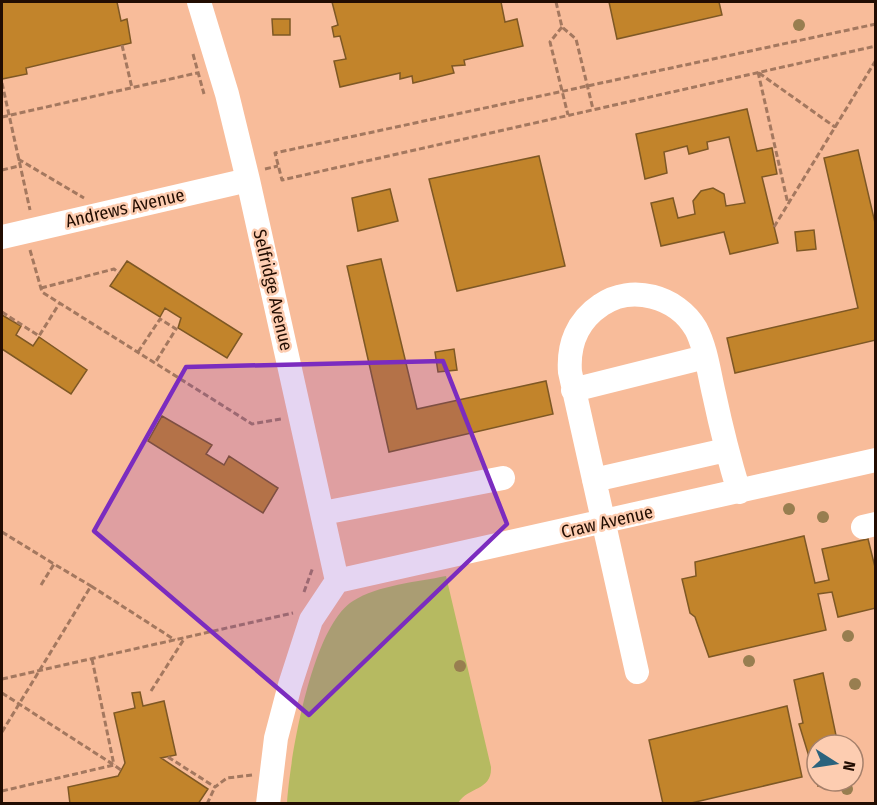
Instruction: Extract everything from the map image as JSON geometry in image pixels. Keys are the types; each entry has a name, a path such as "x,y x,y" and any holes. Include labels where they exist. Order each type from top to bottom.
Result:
{"street":[{"name":"Selfridge Avenue","path":"199,2 227,94 248,180 337,581"},
{"name":"Andrews Avenue","path":"20,233 248,180"},
{"path":"637,672 573,390 570,361 576,332 594,310 608,300 626,295 652,297 678,308 695,328 705,357 726,450 739,492"},
{"path":"573,390 705,357"},
{"path":"594,480 726,450"},
{"name":"Craw Avenue","path":"337,581 876,460"},
{"path":"323,513 503,478"},
{"path":"268,804 276,738 290,685 311,620 337,581"}],"path":[{"path":"556,2 562,27 576,39 593,109"},
{"path":"876,24 275,153 282,180 876,46"},
{"path":"562,27 550,42 568,115"},
{"path":"122,45 132,88"},
{"path":"194,47 193,57 208,104"},
{"path":"774,227 876,60"},
{"path":"758,72 835,127"},
{"path":"758,72 788,204"},
{"path":"2,117 197,73"},
{"path":"2,83 20,166 20,233 42,292 252,424 288,417"},
{"path":"18,159 106,212"},
{"path":"2,170 20,166"},
{"path":"41,288 114,269 119,273"},
{"path":"2,312 39,336 60,303"},
{"path":"138,352 160,319 176,329 155,363"},
{"path":"2,532 175,640"},
{"path":"41,585 54,564"},
{"path":"301,603 314,564"},
{"path":"2,732 91,586"},
{"path":"2,679 298,612 295,623"},
{"path":"151,691 185,638"},
{"path":"92,659 114,765"},
{"path":"2,693 122,770"},
{"path":"168,757 215,787"},
{"path":"2,790 114,765"},
{"path":"207,804 215,787 227,778 256,775"}],"highlighted area":[{"path":"443,361 507,524 309,715 94,531 186,367"}],"green space":[{"path":"446,576 491,767 488,780 458,803 287,803 298,725 306,694 326,637 339,615 353,601 374,591"}],"building":[{"path":"2,2 117,2 121,21 127,19 131,43 26,68 27,74 2,79"},
{"path":"332,2 501,2 505,22 517,19 523,46 464,60 465,65 452,66 454,73 413,83 412,76 400,79 400,73 340,87 334,61 346,59 340,36 334,37 332,27 338,25"},
{"path":"609,2 719,2 722,15 617,39"},
{"path":"272,19 290,19 290,35 273,35"},
{"path":"747,109 757,151 772,148 777,174 762,177 778,243 730,254 724,232 661,246 651,203 673,198 678,218 695,214 693,201 701,191 713,188 724,194 726,206 745,203 729,137 707,142 708,149 689,154 687,146 664,152 667,173 645,179 636,134"},
{"path":"858,150 876,227 876,340 735,373 727,338 858,308 824,158"},
{"path":"539,156 565,266 457,291 429,179"},
{"path":"390,189 398,221 358,231 352,198"},
{"path":"814,230 816,249 797,251 795,232"},
{"path":"381,259 417,409 546,381 553,414 389,452 347,266"},
{"path":"127,261 242,334 227,358 178,328 181,318 165,308 160,317 110,286"},
{"path":"2,315 21,326 16,335 33,346 39,337 87,370 71,394 2,349"},
{"path":"454,349 457,370 438,372 435,352"},
{"path":"162,416 212,445 206,454 224,465 229,456 278,488 263,513 148,441"},
{"path":"804,536 815,583 829,580 822,549 868,539 876,571 876,608 838,617 832,592 818,594 826,630 709,657 695,617 690,613 682,579 696,576 695,562"},
{"path":"823,673 836,733 805,733 805,744 799,724 803,723 794,680"},
{"path":"140,692 143,706 164,701 176,755 161,758 208,789 198,804 70,804 68,787 118,776 125,763 114,713 135,708 132,693"},
{"path":"787,706 802,777 687,804 663,804 649,740"}]}
